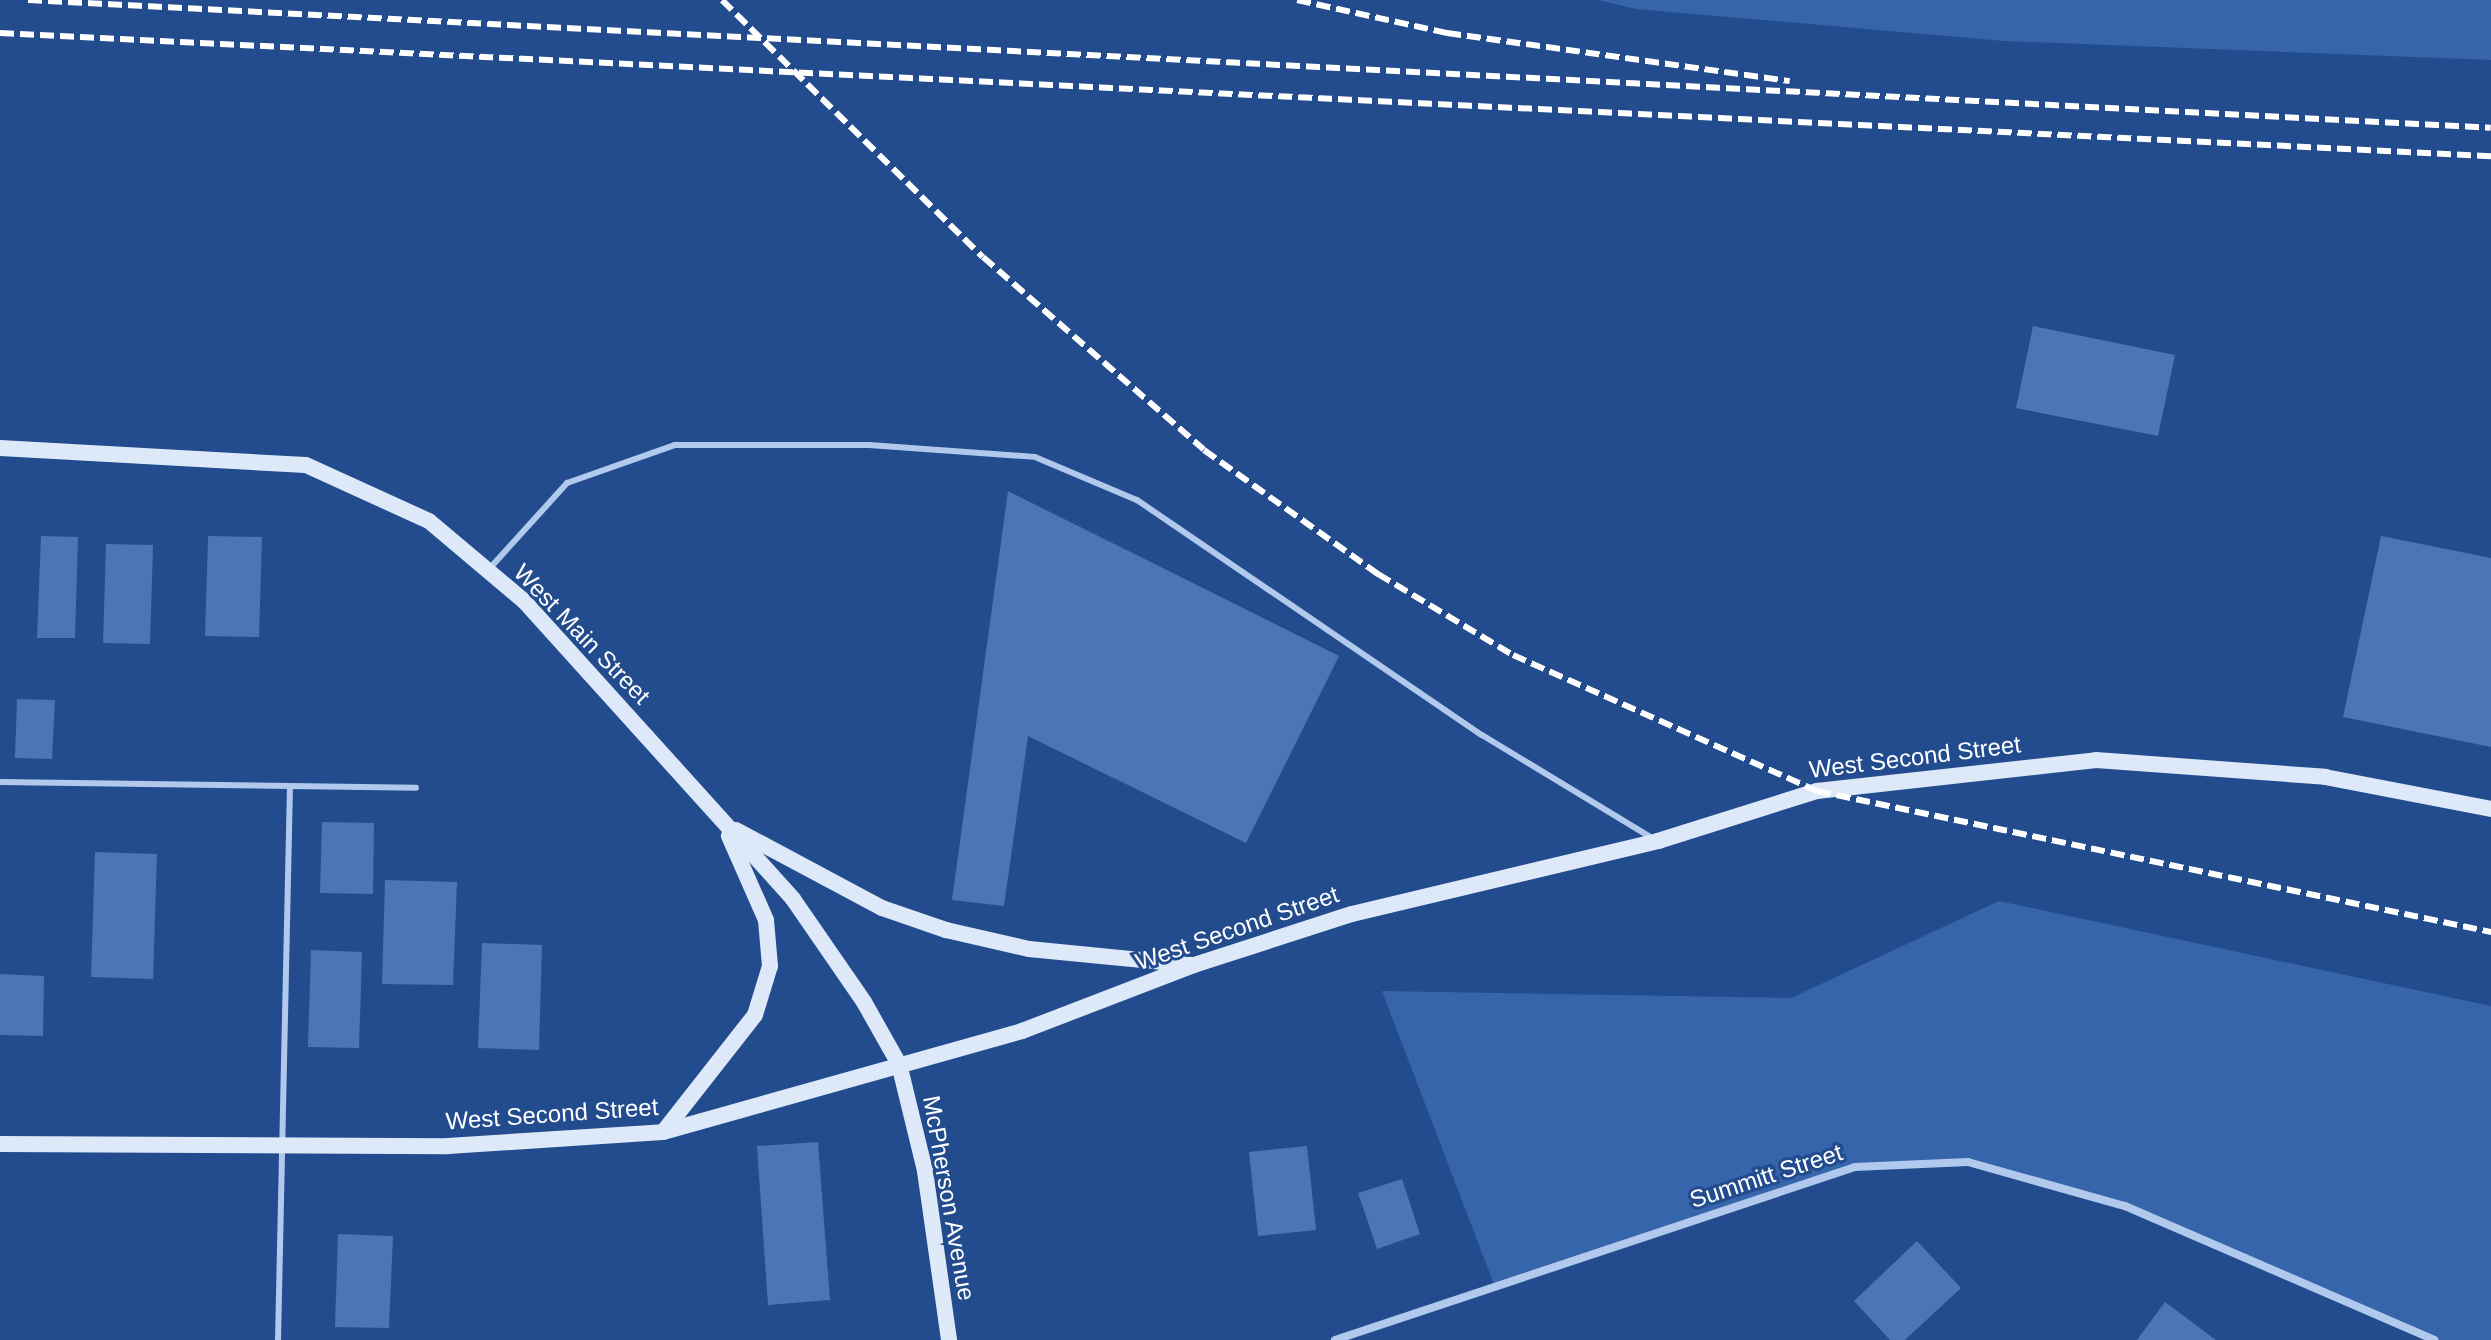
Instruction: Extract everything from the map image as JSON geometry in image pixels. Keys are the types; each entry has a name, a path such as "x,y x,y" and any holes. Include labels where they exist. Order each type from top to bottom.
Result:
{"main road":[{"name":"West Main Street","path":"0,448 306,465 429,521 524,601 793,899 899,1064"},
{"name":"West Second Street","path":"0,1144 278,1149 448,1146 663,1132 1022,1031 1194,965 1352,914 1658,841 1817,791 2096,760 2325,777 2491,809"},
{"path":"724,824 882,908 946,930 1029,949 1194,965"},
{"path":"663,1132 755,1015 770,966 766,920 724,824"},
{"name":"McPherson Avenue","path":"899,1064 925,1171 949,1340"}],"street":[{"name":"Summitt Street","path":"1335,1340 1855,1167 1968,1162 2125,1206 2434,1340"}],"lane":[{"path":"487,570 567,483 675,445 869,445 1035,457 1137,500 1482,735 1658,841"},
{"path":"0,782 416,788"},
{"path":"278,1340 278,1149 290,786"}],"shaded area":[{"path":"1599,0 2491,0 2491,60 2004,41 1636,9"},
{"path":"1999,901 2491,1006 2491,1340 2434,1340 2125,1206 1968,1162 1855,1167 1495,1287 1382,991 1791,998"}],"building":[{"path":"2033,326 2175,355 2158,436 2016,408"},
{"path":"1008,491 1339,656 1246,843 1028,736 1004,906 952,900"},
{"path":"41,536 78,537 75,638 37,638"},
{"path":"208,536 262,537 259,637 205,636"},
{"path":"2381,536 2491,558 2491,747 2343,717"},
{"path":"106,544 153,545 150,644 103,643"},
{"path":"17,699 55,700 52,759 15,758"},
{"path":"322,822 374,823 373,894 320,893"},
{"path":"95,852 157,854 153,979 91,977"},
{"path":"385,880 457,882 453,985 382,984"},
{"path":"482,943 542,945 539,1050 478,1048"},
{"path":"311,950 362,952 359,1048 308,1047"},
{"path":"0,974 44,976 43,1036 0,1035"},
{"path":"818,1142 830,1300 768,1305 757,1146"},
{"path":"1307,1146 1316,1230 1258,1236 1249,1152"},
{"path":"1402,1179 1420,1234 1377,1249 1358,1193"},
{"path":"338,1234 393,1236 389,1328 335,1327"},
{"path":"1917,1241 1961,1288 1905,1340 1890,1340 1854,1301"},
{"path":"2165,1302 2216,1340 2137,1340"}],"railway":[{"path":"28,0 2491,128"},
{"path":"722,0 983,257 1204,450 1378,574 1513,655 1817,791 2491,932"},
{"path":"1297,0 1447,33 1790,81"},
{"path":"0,33 2491,156"}]}
